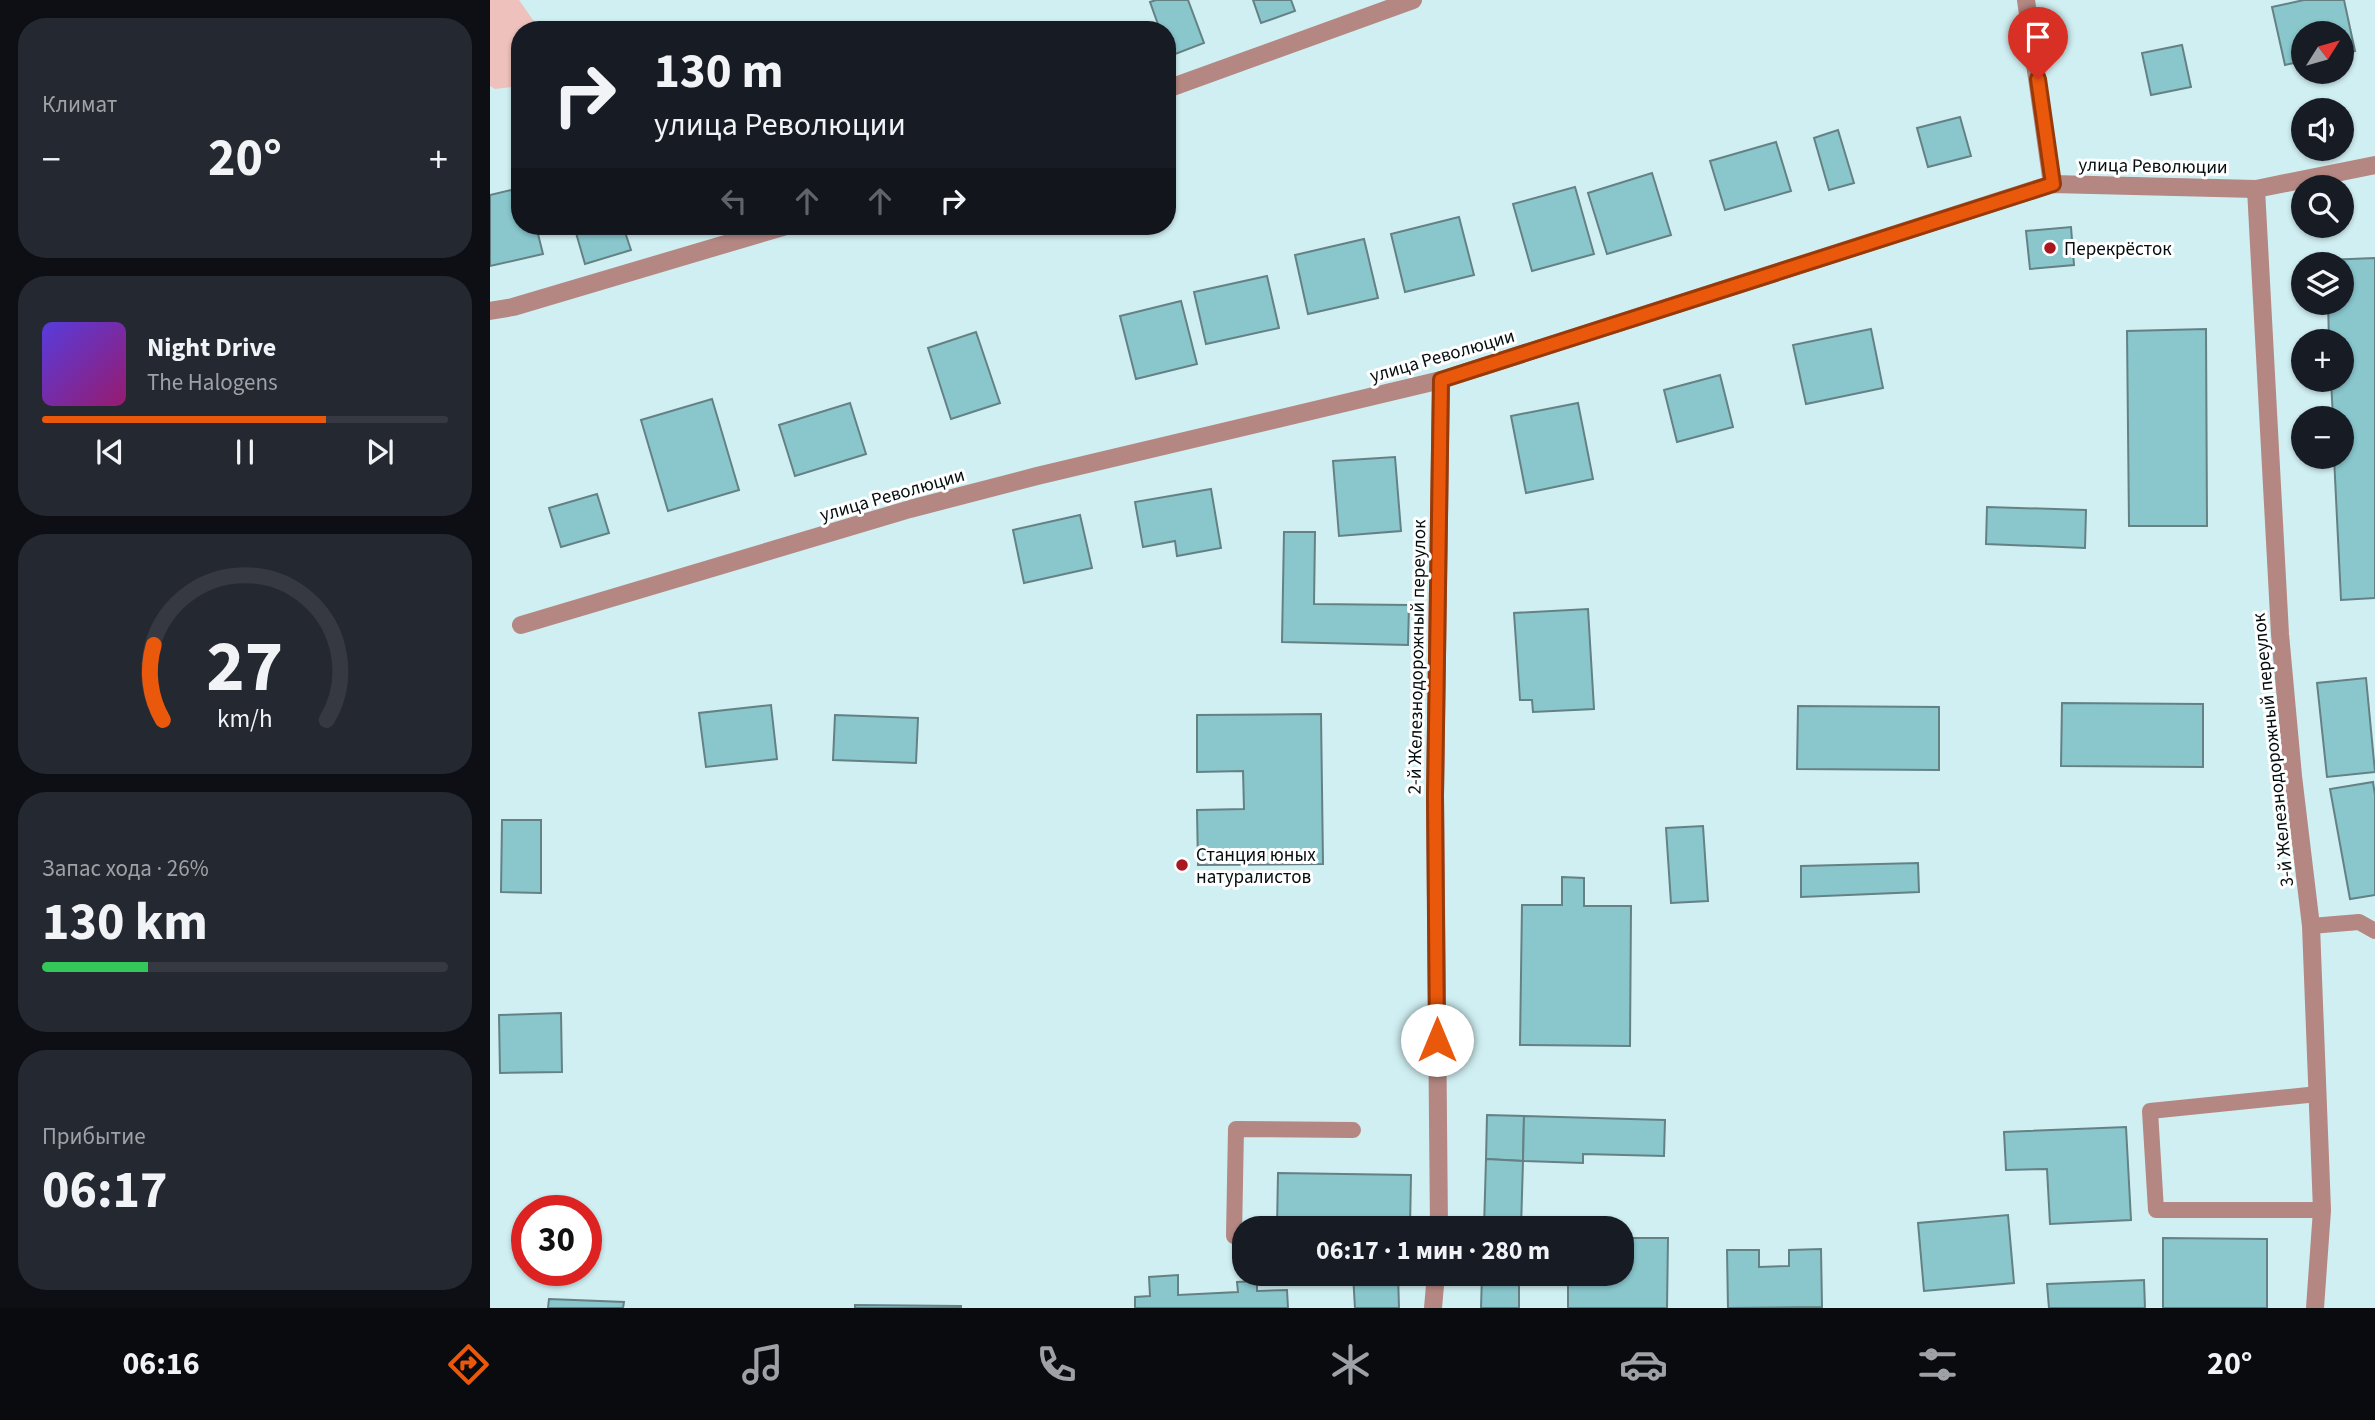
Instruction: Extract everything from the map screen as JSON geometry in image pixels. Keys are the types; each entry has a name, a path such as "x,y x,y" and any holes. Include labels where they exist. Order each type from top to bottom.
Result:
{"street":[{"path":"1176,86 1413,0"},
{"path":"2026,0 2053,184"},
{"name":"улица Революции","path":"521,625 910,509 1441,380 2053,184 2256,189 2375,164"},
{"name":"3-й Железнодорожный переулок","path":"2256,189 2280,626 2293,776 2311,926 2322,1210 2315,1308"},
{"path":"490,311 513,307 756,235"},
{"name":"2-й Железнодорожный переулок","path":"1439,1216 1435,796 1441,380"},
{"path":"1433,1308 1435,1286"}],"lane":[{"path":"2311,926 2359,922 2375,931"},
{"path":"2318,1094 2150,1111 2156,1210 2322,1210"},
{"path":"1234,1216 1236,1129 1353,1130"}],"shaded area":[{"path":"490,0 519,0 534,21 511,21 511,87 495,89 490,86"}],"building":[{"path":"1188,0 1204,43 1176,54 1176,21 1157,21 1150,2"},
{"path":"1253,0 1291,0 1295,11 1261,23"},
{"path":"2304,0 2344,0 2349,21 2291,21 2291,64 2285,65 2272,7"},
{"path":"2182,45 2191,87 2151,95 2142,53"},
{"path":"1960,117 1971,156 1928,167 1917,128"},
{"path":"1838,130 1854,183 1829,190 1814,138"},
{"path":"1776,142 1791,191 1725,210 1710,161"},
{"path":"1652,173 1671,235 1607,254 1588,193"},
{"path":"1575,187 1594,254 1532,271 1513,204"},
{"path":"511,190 511,235 538,235 543,254 490,266 490,195"},
{"path":"1459,217 1474,275 1405,292 1391,234"},
{"name":"Перекрёсток","path":"2071,227 2074,265 2030,269 2026,231"},
{"path":"577,235 626,235 631,250 585,264"},
{"path":"1364,239 1378,298 1308,314 1295,255"},
{"path":"2375,258 2375,598 2341,600 2335,469 2354,469 2354,406 2332,406 2332,392 2354,392 2354,329 2329,329 2328,315 2354,315 2354,259"},
{"path":"1267,276 1279,328 1206,344 1194,292"},
{"path":"1181,301 1197,364 1136,379 1120,316"},
{"path":"1871,329 1883,388 1806,404 1793,345"},
{"path":"2206,329 2207,526 2129,526 2127,331"},
{"path":"976,332 1000,403 951,419 928,348"},
{"path":"1720,375 1733,427 1677,442 1664,390"},
{"path":"712,399 739,490 668,511 641,420"},
{"path":"850,403 866,454 795,476 779,425"},
{"path":"1578,403 1593,479 1526,493 1511,416"},
{"path":"1395,457 1401,531 1339,536 1333,461"},
{"path":"1211,489 1221,548 1177,556 1175,541 1143,547 1135,502"},
{"path":"597,494 609,533 561,547 549,508"},
{"path":"1987,507 2086,510 2085,548 1986,544"},
{"path":"1080,515 1092,568 1024,583 1013,530"},
{"path":"1284,532 1315,532 1314,604 1409,605 1408,645 1282,642"},
{"path":"1588,609 1594,709 1533,712 1532,700 1520,700 1514,613"},
{"path":"2366,678 2375,772 2327,777 2317,683"},
{"path":"2062,703 2203,704 2203,767 2061,766"},
{"path":"771,705 777,759 706,767 699,713"},
{"path":"1798,706 1939,707 1939,770 1797,769"},
{"path":"1321,714 1323,864 1198,865 1197,810 1244,809 1243,771 1197,772 1197,715"},
{"path":"835,715 918,718 916,763 833,760"},
{"path":"2373,782 2375,895 2350,899 2330,789"},
{"path":"502,820 541,820 541,893 501,892"},
{"path":"1703,826 1708,901 1671,903 1666,828"},
{"path":"1918,863 1919,892 1801,897 1801,866"},
{"path":"1562,877 1584,878 1584,906 1631,906 1630,1046 1520,1045 1522,905 1562,905"},
{"path":"561,1013 562,1072 500,1073 499,1015"},
{"path":"1487,1115 1524,1116 1523,1161 1486,1159"},
{"path":"1524,1116 1665,1120 1664,1156 1583,1154 1583,1163 1523,1161"},
{"path":"2126,1127 2131,1220 2050,1224 2047,1169 2006,1170 2004,1132"},
{"path":"1486,1159 1523,1161 1521,1216 1484,1216"},
{"path":"1278,1173 1411,1175 1410,1216 1277,1216"},
{"path":"2008,1215 2014,1283 1924,1291 1918,1223"},
{"path":"1634,1238 1668,1238 1667,1308 1568,1308 1568,1286 1634,1286"},
{"path":"2163,1238 2267,1239 2267,1308 2163,1308"},
{"path":"1821,1249 1822,1307 1728,1308 1727,1250 1759,1250 1759,1267 1789,1266 1789,1250"},
{"path":"1178,1275 1178,1295 1238,1292 1237,1286 1257,1286 1257,1291 1287,1290 1288,1308 1135,1308 1135,1297 1150,1296 1149,1277"},
{"path":"2144,1280 2145,1308 2049,1308 2047,1284"},
{"path":"1354,1286 1398,1286 1399,1308 1355,1308"},
{"path":"1482,1286 1519,1286 1519,1308 1481,1308"},
{"path":"549,1299 624,1302 623,1308 548,1308"},
{"path":"855,1305 961,1306 961,1308 855,1308"}],"place":[{"name":"Перекрёсток","path":"2050,248"},
{"name":"Станция юных натуралистов","path":"1182,865"}],"route":[{"path":"1437,1040 1435,796 1441,380 2053,184 2038,79"}]}
